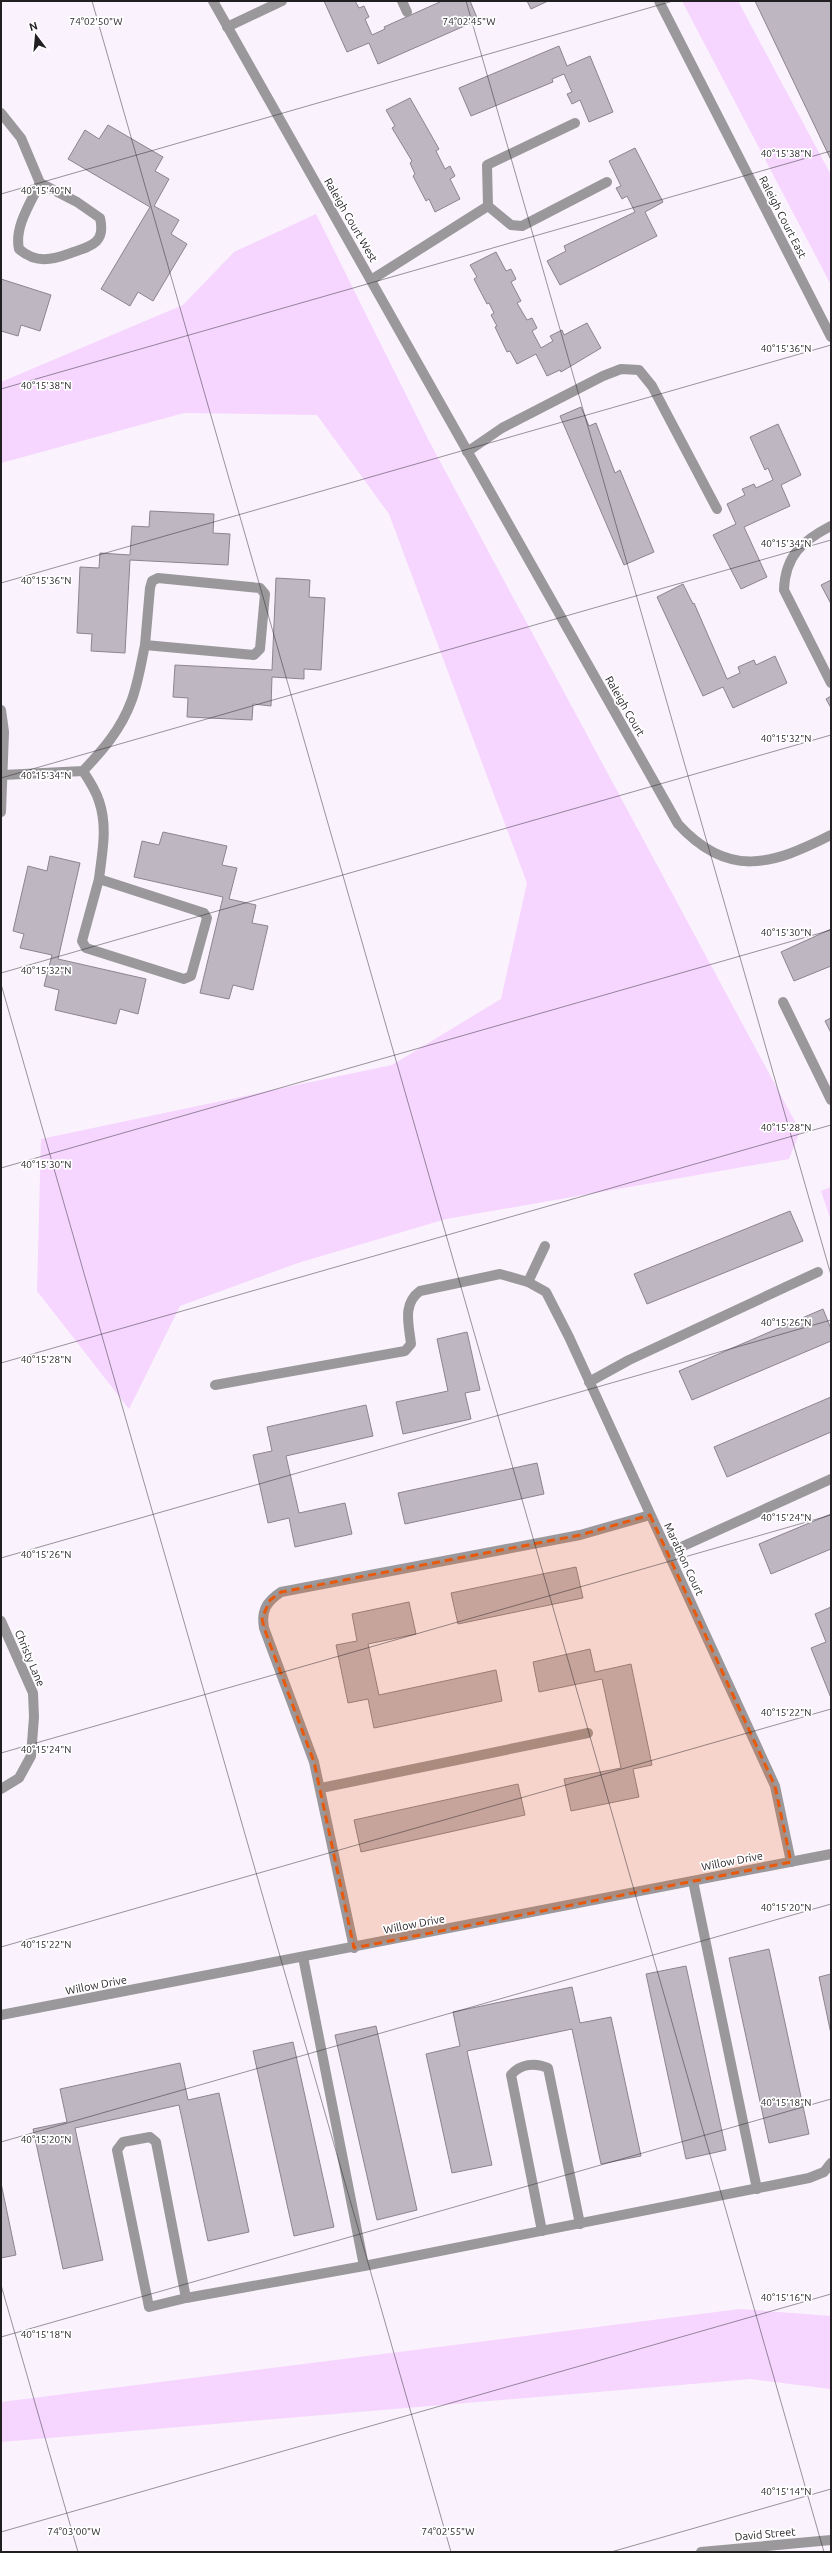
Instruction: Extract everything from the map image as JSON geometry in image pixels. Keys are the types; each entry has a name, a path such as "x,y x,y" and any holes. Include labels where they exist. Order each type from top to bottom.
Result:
{"street":[{"name":"Raleigh Court West","path":"213,1 467,452"},
{"path":"228,27 282,1"},
{"path":"402,1 407,12"},
{"name":"Raleigh Court East","path":"659,1 831,337"},
{"path":"1,113 21,138 40,183 77,202 100,218 102,228 99,238 93,246 51,260 40,260 19,249 17,240 19,230 40,183"},
{"path":"575,123 487,165 488,206 510,225 522,226 607,182"},
{"path":"371,280 488,206"},
{"path":"467,452 502,428 603,376 621,369 640,370 652,386 717,509"},
{"name":"Raleigh Court","path":"467,452 678,824 692,839 719,855 740,861 766,862 797,852 831,835"},
{"path":"831,526 801,546 790,560 784,573 784,590 831,683"},
{"path":"3,775 84,770 105,747 121,724 132,701 146,645 150,588 152,581 158,578 260,588 265,594 260,649 254,655 146,645"},
{"path":"1,710 4,732 1,812"},
{"path":"84,770 99,801 104,832 99,879 82,941 86,948 184,979 191,976 208,918 204,913 99,879"},
{"path":"783,1002 831,1100"},
{"path":"528,1282 545,1246"},
{"path":"589,1382 629,1360 818,1272"},
{"name":"Marathon Court","path":"215,1385 405,1351 411,1344 407,1308 412,1297 420,1291 500,1274 528,1282 546,1292 554,1305 775,1786 791,1862"},
{"path":"668,1553 831,1479"},
{"path":"354,1948 321,1788 314,1762 264,1628 263,1613 270,1600 281,1592 580,1535 650,1515"},
{"name":"Christy Lane","path":"1,1621 33,1693 34,1717 31,1756 19,1778 1,1789"},
{"path":"321,1788 588,1733"},
{"name":"Willow Drive","path":"1,2016 831,1854"},
{"path":"694,1881 757,2189"},
{"path":"303,1957 364,2266"},
{"path":"542,2231 511,2075 517,2068 539,2064 548,2068 580,2224"},
{"path":"186,2298 156,2142 150,2137 123,2142 117,2150 148,2307 186,2298 364,2266 757,2189 809,2178 824,2172 831,2163"},
{"name":"David Street","path":"701,2552 831,2540"}],"highlighted area":[{"path":"650,1515 775,1786 791,1862 354,1948 314,1762 264,1628 262,1618 270,1600 281,1592 580,1535"}],"shaded area":[{"path":"682,1 738,1 831,175 831,285"},
{"path":"316,214 429,441 800,1131 789,1159 446,1219 298,1263 180,1306 129,1409 37,1291 41,1139 392,1065 501,999 527,883 389,514 317,415 184,413 1,463 1,382 183,305 234,252"},
{"path":"831,1187 831,1221 821,1191"},
{"path":"740,2309 831,2316 831,2389 751,2379 1,2442 1,2402"}],"building":[{"path":"324,1 355,1 359,8 364,6 369,17 365,19 372,35 385,29 384,27 442,1 470,1 478,20 378,64 369,43 347,52"},
{"path":"527,1 548,1 531,9"},
{"path":"755,1 831,1 831,160"},
{"path":"559,46 567,66 590,56 613,112 589,122 580,100 572,104 567,94 572,92 564,74 552,79 553,82 471,116 459,88"},
{"path":"410,98 439,149 436,151 445,169 450,166 455,176 450,179 460,199 435,212 429,199 426,201 413,176 415,174 410,163 412,161 392,128 395,126 386,110"},
{"path":"108,125 163,157 155,171 169,179 154,206 179,220 171,234 187,244 153,301 138,292 130,306 101,289 150,207 68,159 85,130 99,139"},
{"path":"635,148 663,202 645,212 657,236 560,285 547,261 566,251 564,246 635,212 627,196 622,199 616,188 621,186 609,161"},
{"path":"496,252 506,271 511,269 516,279 511,282 521,301 517,303 527,320 532,318 537,328 532,331 541,348 553,341 550,336 562,330 564,335 587,323 601,348 561,372 560,370 547,376 536,354 517,364 510,351 507,352 495,327 497,326 491,315 494,313 489,303 487,304 474,279 477,277 470,265"},
{"path":"1,279 51,295 40,331 21,325 18,336 1,331"},
{"path":"581,407 589,426 596,423 615,473 620,470 654,552 624,565 560,416"},
{"path":"778,424 801,475 781,485 790,506 744,527 767,577 741,589 713,535 736,524 727,504 745,495 742,489 754,484 756,488 773,480 768,468 765,470 750,437"},
{"path":"150,511 214,514 213,533 230,534 228,565 130,560 125,653 91,651 92,634 77,633 80,567 99,568 100,553 130,555 132,526 149,527"},
{"path":"276,578 310,580 309,597 325,598 321,670 304,669 304,679 272,677 271,706 253,704 252,720 187,717 188,698 173,697 175,665 272,670"},
{"path":"831,580 831,604 821,585"},
{"path":"683,584 693,604 694,603 727,679 740,673 738,667 754,660 756,665 775,656 787,683 733,708 723,687 703,696 657,597"},
{"path":"831,696 831,708 826,699"},
{"path":"163,832 227,846 222,865 237,868 229,899 256,905 252,923 268,926 253,990 233,985 229,999 200,993 223,897 134,877 142,841 159,845"},
{"path":"50,856 80,863 58,959 146,979 138,1014 120,1009 116,1024 55,1010 59,990 44,986 52,955 20,948 24,934 13,931 28,866 47,871"},
{"path":"831,929 831,966 794,981 781,952"},
{"path":"831,1018 831,1033 825,1021"},
{"path":"790,1211 803,1241 647,1304 634,1274"},
{"path":"823,1309 831,1329 831,1341 692,1400 679,1371"},
{"path":"467,1332 480,1390 465,1393 471,1419 403,1434 396,1402 448,1391 437,1339"},
{"path":"831,1397 831,1432 727,1477 714,1447"},
{"path":"366,1405 373,1436 286,1456 299,1513 345,1503 352,1534 295,1547 289,1518 268,1523 253,1455 272,1451 267,1427"},
{"path":"537,1463 544,1494 405,1524 398,1493"},
{"path":"831,1514 831,1549 771,1574 759,1544"},
{"path":"576,1567 583,1598 458,1624 451,1593"},
{"path":"409,1602 416,1634 368,1644 379,1695 496,1670 502,1701 374,1728 368,1699 348,1703 336,1645 357,1641 352,1614"},
{"path":"831,1607 831,1698 811,1648 826,1642 815,1614"},
{"path":"590,1649 595,1672 631,1664 652,1765 633,1769 639,1797 571,1811 564,1779 621,1768 602,1679 539,1692 533,1662"},
{"path":"518,1784 525,1815 361,1852 354,1820"},
{"path":"769,1949 809,2134 769,2143 729,1958"},
{"path":"686,1966 726,2150 686,2159 646,1974"},
{"path":"831,1974 831,2034 819,1977"},
{"path":"572,1987 580,2023 611,2017 641,2156 601,2164 572,2029 467,2051 492,2165 452,2173 426,2054 460,2046 453,2012"},
{"path":"376,2026 417,2210 377,2220 335,2035"},
{"path":"293,2042 334,2227 294,2236 253,2051"},
{"path":"180,2063 188,2100 219,2093 249,2232 208,2241 179,2105 75,2128 103,2260 63,2269 33,2129 67,2122 60,2089"},
{"path":"1,2183 16,2255 1,2258"}]}
